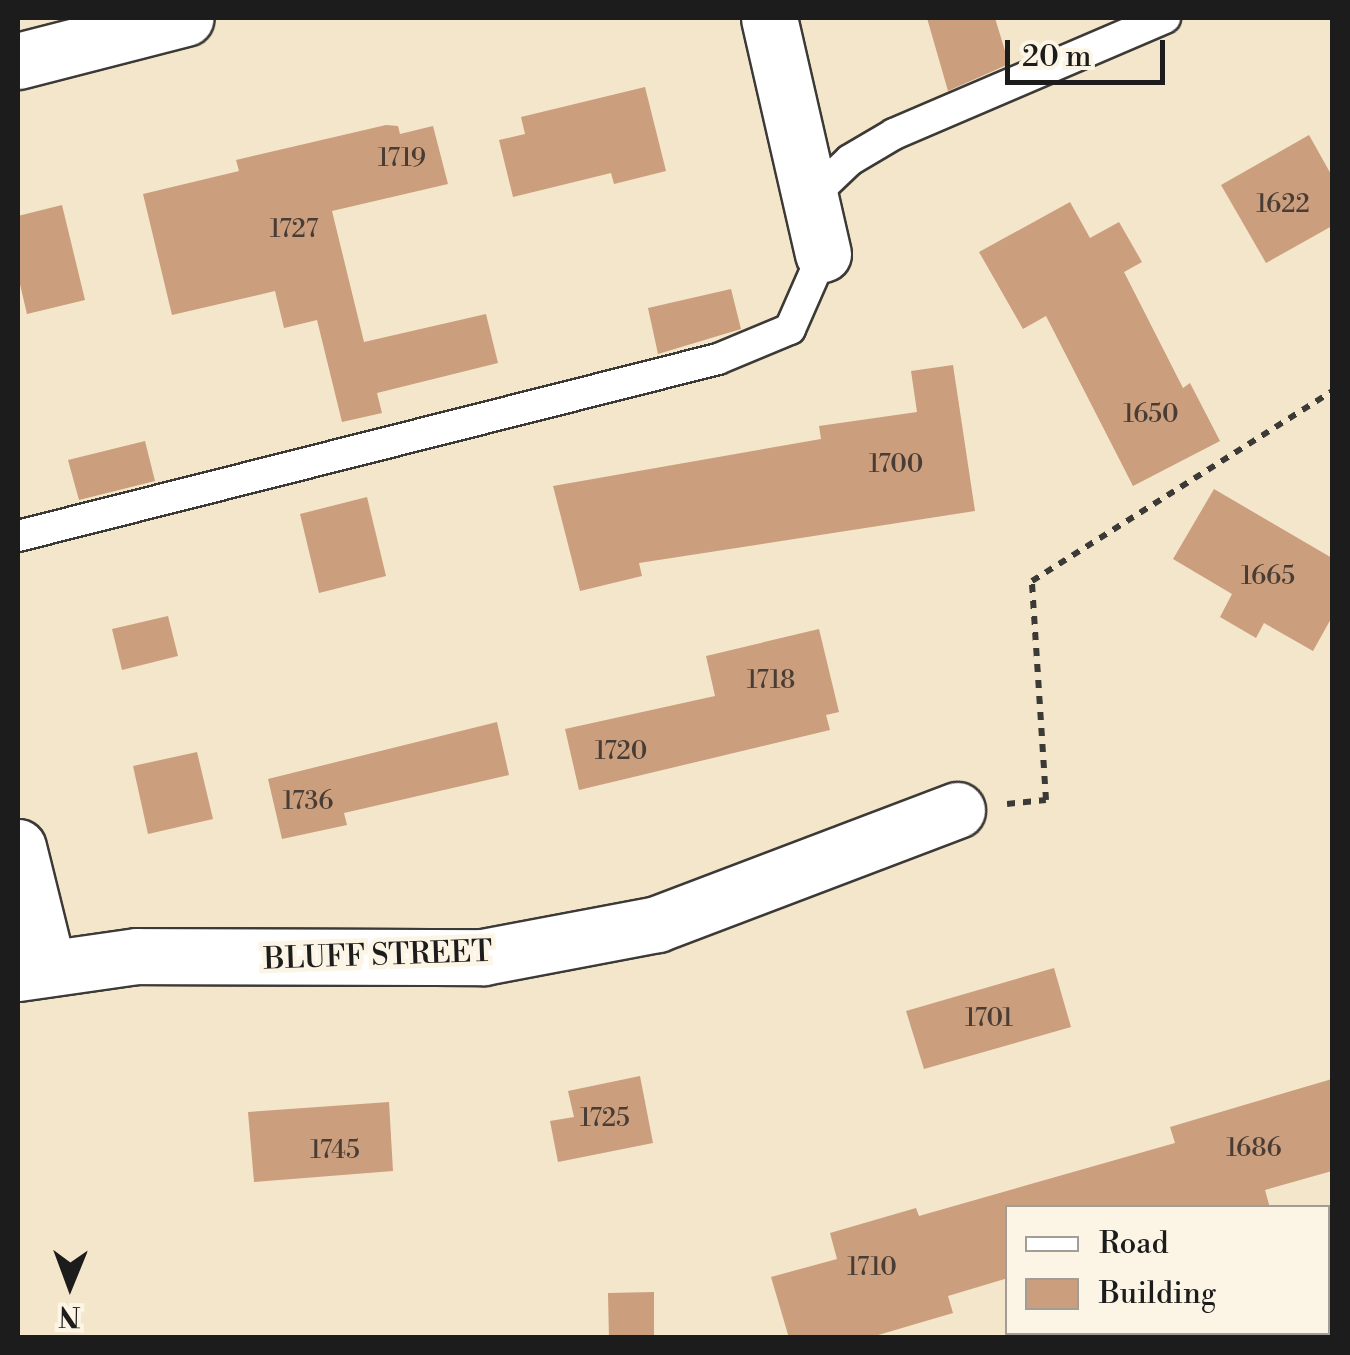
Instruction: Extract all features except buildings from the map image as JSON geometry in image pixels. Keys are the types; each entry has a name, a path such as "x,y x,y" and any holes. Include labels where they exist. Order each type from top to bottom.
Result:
{"street":[{"path":"18,61 186,18"},
{"path":"769,18 823,254"},
{"name":"BLUFF STREET","path":"33,971 137,956 483,957 657,924 957,810"},
{"path":"18,846 33,971"}],"lane":[{"path":"810,198 850,160 894,134 1165,18"},
{"path":"18,536 718,359 790,330 823,254"}],"path":[{"path":"957,810 1046,800 1032,581 1332,391"}]}
